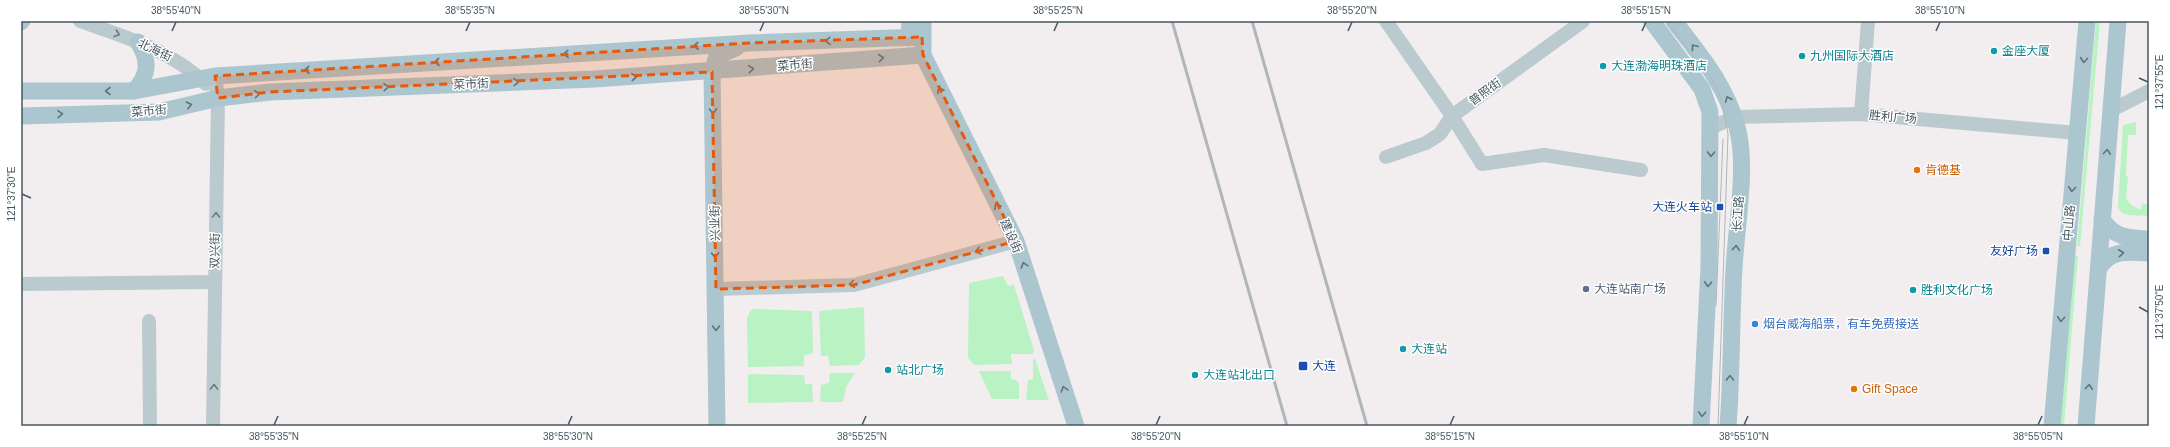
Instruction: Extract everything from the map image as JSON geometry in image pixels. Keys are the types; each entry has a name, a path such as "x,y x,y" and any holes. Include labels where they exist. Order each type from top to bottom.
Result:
{"main road":[{"path":"910,21 918,32 923,55"},
{"path":"1652,21 1702,89 1709,104 1711,128 1709,267 1701,426"},
{"name":"长江路","path":"1674,21 1713,72 1723,88 1734,117 1740,140 1741,161 1728,426"},
{"name":"中山路","path":"2052,426 2087,21"},
{"path":"2086,426 2118,21"},
{"name":"菜市街","path":"21,91 134,92 207,77 918,32"},
{"path":"134,92 142,83 146,62 145,53 138,42"},
{"name":"兴业街","path":"717,426 712,72 716,56 749,43"},
{"name":"菜市街","path":"21,116 160,112 218,98 270,92 595,79 712,72 923,55"},
{"name":"建设街","path":"923,55 1016,241 1076,426"},
{"path":"2102,219 2108,229 2118,235 2149,239"},
{"path":"2099,268 2104,260 2118,253 2149,253"}],"street":[{"name":"北海街","path":"80,21 168,54 207,77 218,98"},
{"path":"1386,21 1452,116 1482,164 1544,155 1642,170"},
{"name":"普照街","path":"1386,156 1426,143 1440,134 1452,116 1583,21"},
{"path":"1862,114 1868,21"},
{"path":"2110,111 2149,91"},
{"name":"双兴街","path":"213,426 218,98"},
{"name":"胜利广场","path":"1711,128 1734,117 1862,114 2077,133"},
{"path":"716,289 854,284 1016,241"},
{"path":"21,284 215,282"},
{"path":"149,321 150,426"}],"highlighted area":[{"path":"922,37 923,55 1016,241 854,285 757,288 716,289 712,72 270,92 218,98 215,76 749,43"}],"green space":[{"path":"2096,21 2100,21 2080,246 2077,246"},
{"path":"2136,122 2136,135 2128,135 2126,176 2128,177 2126,198 2130,204 2140,210 2143,203 2149,206 2149,216 2126,214 2120,211 2118,207 2123,125"},
{"path":"2074,256 2078,256 2064,426 2059,426"},
{"path":"1003,276 1008,286 1014,285 1034,350 1033,354 1011,354 1012,364 975,365 968,358 969,283"},
{"path":"864,307 865,357 859,365 830,366 828,356 821,356 819,311"},
{"path":"753,309 812,311 813,349 812,354 804,355 804,366 748,367 747,319 750,311"},
{"path":"1033,359 1035,359 1049,400 1026,400 1028,380 1033,379"},
{"path":"979,371 1011,371 1011,379 1016,380 1019,384 1019,399 992,399"},
{"path":"830,373 855,373 846,387 843,402 820,402 821,385 829,383"},
{"path":"748,374 804,375 805,384 812,384 813,402 748,403"}],"tram line":[{"path":"1666,21 1713,81 1721,98 1728,134 1718,426"},
{"path":"1716,306 1723,139"}],"railway":[{"path":"1172,21 1287,426"},
{"path":"1252,21 1367,426"}],"place":[{"name":"金座大厦","path":"1994,51"},
{"name":"九州国际大酒店","path":"1802,56"},
{"name":"大连渤海明珠酒店","path":"1603,66"},
{"name":"肯德基","path":"1917,170"},
{"name":"大连火车站","path":"1720,207"},
{"name":"友好广场","path":"2046,251"},
{"name":"大连站南广场","path":"1586,289"},
{"name":"胜利文化广场","path":"1913,290"},
{"name":"烟台威海船票，有车免费接送","path":"1755,324"},
{"name":"大连站","path":"1403,349"},
{"name":"大连","path":"1303,366"},
{"name":"站北广场","path":"888,370"},
{"name":"大连站北出口","path":"1195,375"},
{"name":"Gift Space","path":"1854,389"}]}
